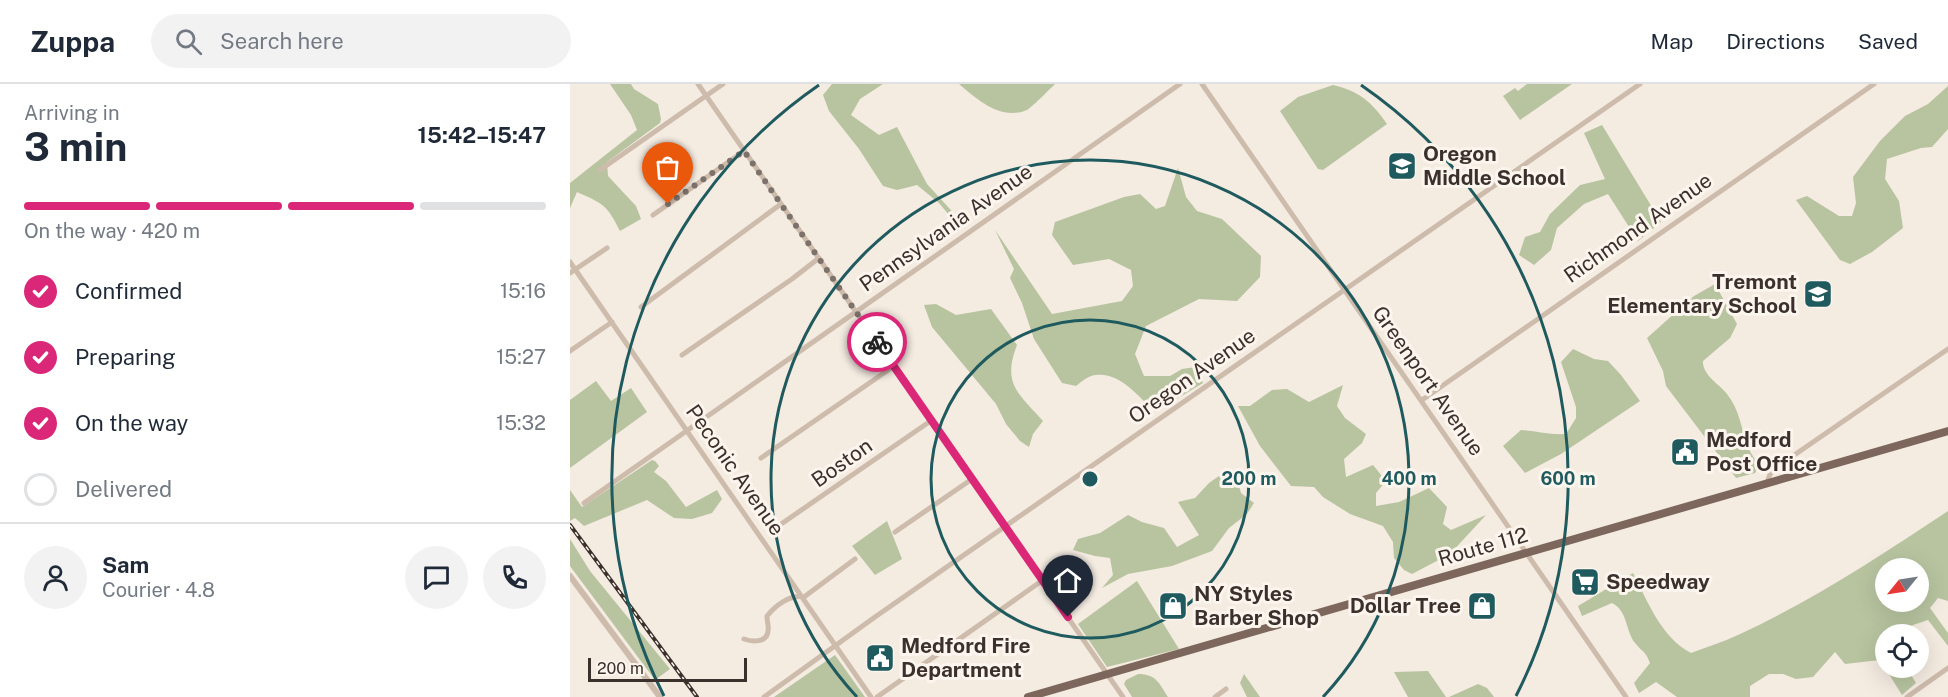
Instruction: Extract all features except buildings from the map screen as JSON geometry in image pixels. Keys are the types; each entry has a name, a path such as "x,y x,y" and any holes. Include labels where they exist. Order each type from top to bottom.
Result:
{"main road":[{"name":"Route 112","path":"1028,697 1948,431"}],"street":[{"path":"698,84 1123,697"},
{"path":"600,170 723,84"},
{"name":"Pennsylvania Avenue","path":"584,503 1180,84"},
{"name":"Greenport Avenue","path":"1202,84 1626,697"},
{"name":"Oregon Avenue","path":"764,697 1005,526 1640,84"},
{"name":"Richmond Avenue","path":"1422,400 1874,84"},
{"path":"653,215 744,151"},
{"path":"641,307 781,204"},
{"path":"573,271 607,248"},
{"path":"682,354 819,258"},
{"name":"Peconic Avenue","path":"570,262 573,271 612,322 871,697"},
{"path":"570,351 612,322"},
{"path":"1767,483 1770,474 1778,467 1948,349"},
{"path":"761,458 894,366"},
{"name":"Boston","path":"771,531 932,420"},
{"path":"895,532 972,479"},
{"path":"744,639 752,642 759,641 766,636 768,633 767,616 780,603 798,596 804,597 855,559"},
{"path":"570,576 660,697"},
{"path":"877,697 1043,580"},
{"path":"1907,697 1948,668"},
{"path":"1215,697 1226,689"}],"green space":[{"path":"610,84 631,84 634,89 658,104 661,119 660,123 607,162 608,176 636,206 641,219 620,231 608,210 586,196 577,192 570,208 570,183 637,130 631,115"},
{"path":"832,84 883,84 860,99 851,115 879,135 897,127 927,184 959,219 954,221 939,203 917,185 897,190 883,186 859,149 829,111 823,95"},
{"path":"959,84 1055,84 1027,110 1008,113 990,107"},
{"path":"1527,84 1572,84 1520,120 1503,96 1515,88 1518,91"},
{"path":"1333,85 1364,98 1387,124 1323,170 1318,169 1280,111 1298,97"},
{"path":"1948,86 1948,129 1932,147 1921,148 1887,159 1885,179 1899,201 1903,228 1872,252 1850,264 1840,260 1796,200 1807,196 1839,216 1852,216 1856,203 1853,177 1880,141 1905,116 1928,104"},
{"path":"1602,125 1661,222 1638,241 1608,194 1584,204 1557,228 1551,250 1534,265 1519,255 1525,237 1540,232 1550,214 1580,185 1605,179 1584,133"},
{"path":"1178,168 1186,197 1197,211 1222,219 1261,256 1260,277 1237,301 1199,299 1146,326 1135,354 1144,376 1170,376 1182,369 1196,367 1203,383 1155,412 1136,393 1113,377 1093,375 1076,386 1062,383 1034,339 1022,303 1010,278 1014,269 995,230 1052,314 1122,301 1133,286 1131,270 1109,259 1073,265 1052,235 1055,222 1124,197 1140,194 1156,209 1165,206"},
{"path":"1715,284 1737,324 1730,338 1703,361 1703,366 1735,406 1748,447 1758,468 1755,473 1736,478 1666,386 1663,371 1647,338 1694,296"},
{"path":"936,304 956,315 991,309 1017,345 1011,369 1012,379 1020,395 1043,421 1033,434 1029,447 1020,441 1006,424 996,404 932,327 924,305"},
{"path":"1573,349 1594,359 1608,361 1640,401 1561,454 1525,473 1503,446 1521,430 1566,434 1576,418 1576,407 1561,362"},
{"path":"596,381 611,401 631,388 647,412 570,468 570,400"},
{"path":"1343,385 1337,406 1345,418 1366,434 1362,443 1344,459 1346,477 1373,465 1386,481 1376,493 1376,506 1399,502 1429,488 1447,507 1443,524 1451,530 1486,515 1450,554 1412,574 1404,570 1394,558 1393,542 1383,526 1350,514 1323,497 1314,487 1291,486 1260,446 1238,406 1250,406 1272,390 1287,389 1309,402"},
{"path":"652,460 659,466 654,472 666,481 686,507 717,490 722,499 712,513 692,519 674,518 647,500 584,526 575,518 570,521 570,490 582,507"},
{"path":"1226,471 1239,486 1241,493 1254,503 1247,514 1229,528 1212,551 1172,566 1128,574 1102,588 1113,575 1110,558 1073,550 1078,539 1100,533 1128,515 1142,522 1164,528 1177,547 1199,535 1178,502 1195,498 1209,483"},
{"path":"1948,511 1948,601 1938,598 1930,608 1948,633 1948,646 1928,620 1916,624 1875,624 1875,661 1845,664 1835,652 1813,677 1796,679 1783,674 1769,674 1750,686 1750,697 1677,697 1656,682 1639,693 1634,683 1650,663 1630,634 1621,612 1612,603 1582,616 1578,606 1633,573 1663,628 1671,638 1691,653 1765,622 1845,577"},
{"path":"887,521 902,559 875,575 852,546"},
{"path":"570,539 590,571 670,669 655,680 570,566"},
{"path":"1137,581 1179,649 1107,667 1078,624"},
{"path":"835,655 865,697 774,697"},
{"path":"1428,671 1446,697 1408,697 1394,672"},
{"path":"1138,674 1153,678 1168,697 1132,697 1124,684 1126,680"},
{"path":"1244,674 1260,697 1247,697 1240,683"},
{"path":"1891,678 1913,678 1916,683 1902,695"},
{"path":"1478,684 1487,688 1494,697 1449,697"}],"railway":[{"path":"570,525 697,697"}],"way so far":[{"path":"668,204 744,151 877,342"}],"place":[{"name":"Oregon Middle School","path":"1402,166"},
{"name":"Tremont Elementary School","path":"1818,294"},
{"name":"Medford Post Office","path":"1685,452"},
{"name":"Speedway","path":"1585,582"},
{"name":"NY Styles Barber Shop","path":"1173,606"},
{"name":"Dollar Tree","path":"1482,606"},
{"name":"Medford Fire Department","path":"880,658"}],"route":[{"path":"877,342 1068,617"}]}
